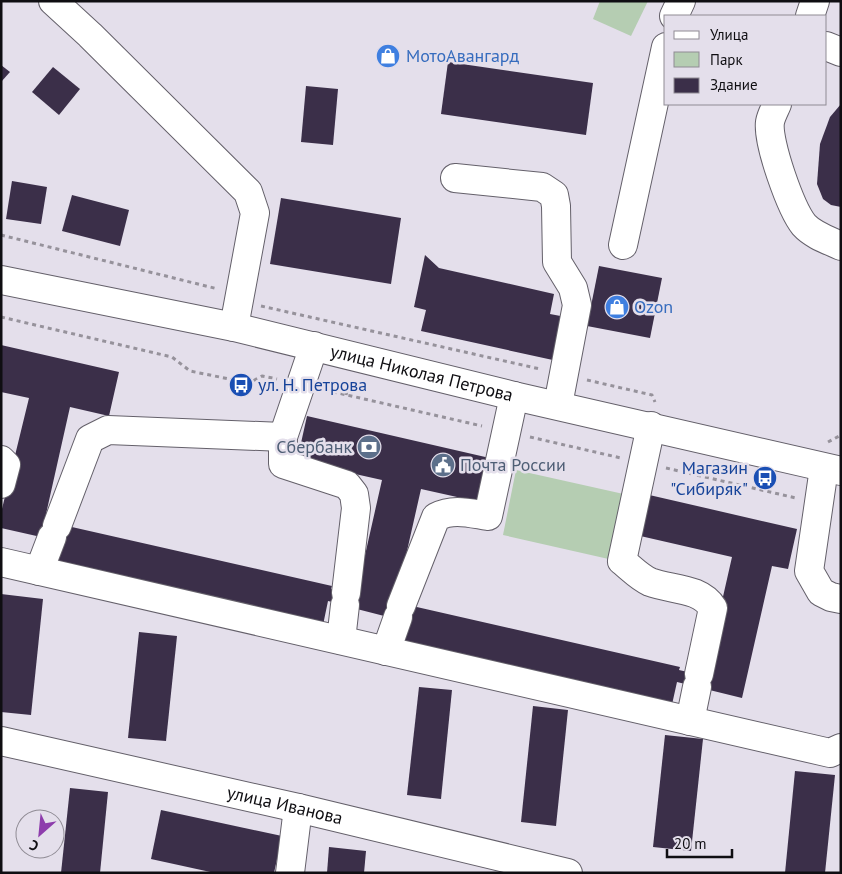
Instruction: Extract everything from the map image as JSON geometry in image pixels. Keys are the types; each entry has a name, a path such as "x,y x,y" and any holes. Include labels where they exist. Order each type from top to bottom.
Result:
{"main road":[{"path":"53,1 90,34 248,192 255,214 234,327"},
{"path":"674,15 680,1"},
{"path":"810,15 815,1"},
{"path":"827,46 841,52"},
{"path":"623,245 664,56"},
{"path":"777,105 770,122 775,156 796,212 805,226 815,234 841,246"},
{"path":"455,178 542,187 554,195 556,206 557,262 573,288 577,305 558,405"},
{"name":"улица Николая Петрова","path":"1,280 234,327 514,396 558,405 653,415 830,461"},
{"path":"314,346 283,437 282,464 347,485 354,494 356,508 341,640"},
{"path":"386,651 436,517 446,512 454,511 488,516 514,396"},
{"path":"653,415 622,560 636,573 650,582 700,595 709,601 713,608 690,721"},
{"path":"39,571 90,440 108,430 283,437"},
{"path":"1,460 6,465 1,484"},
{"path":"830,461 819,503 809,571 821,592 841,599"},
{"path":"1,562 830,753 841,748"},
{"name":"улица Иванова","path":"1,741 298,808 568,873"},
{"path":"290,873 298,808"}],"path":[{"path":"1,236 217,289 239,301 652,395 653,415"},
{"path":"1,317 172,357 190,371 249,383 262,376 819,503"},
{"path":"830,461 841,435"}],"green space":[{"path":"600,1 648,1 631,36 593,19"},
{"path":"516,470 628,495 613,560 503,535"}],"building":[{"path":"448,62 593,83 586,135 441,114"},
{"path":"1,65 10,72 1,82"},
{"path":"53,67 80,89 59,115 32,92"},
{"path":"306,86 338,89 333,145 301,142"},
{"path":"841,104 841,207 831,205 823,199 817,184 820,144 830,117"},
{"path":"12,181 47,187 41,224 6,219"},
{"path":"72,195 129,210 120,246 62,231"},
{"path":"281,198 401,218 391,284 270,264"},
{"path":"425,255 439,268 554,294 550,314 571,318 562,362 421,331 426,310 414,307"},
{"path":"599,266 662,278 650,338 587,326"},
{"path":"1,345 119,372 109,416 70,407 44,523 63,525 332,586 331,589 356,595 382,480 297,461 307,416 494,459 484,503 421,489 395,604 408,605 680,667 679,670 705,676 732,557 636,535 645,494 797,529 788,569 772,566 742,698 677,682 671,709 399,647 392,618 328,601 323,625 54,564 41,537 1,528 1,513 29,398 1,392"},
{"path":"1,594 43,599 31,715 1,712"},
{"path":"139,632 177,636 166,741 128,738"},
{"path":"419,687 452,690 441,799 407,795"},
{"path":"533,706 568,710 556,826 521,822"},
{"path":"665,735 703,739 691,851 653,847"},
{"path":"795,771 835,775 825,873 785,873"},
{"path":"70,788 108,792 100,873 61,873 62,859 65,859 65,835"},
{"path":"161,810 282,836 274,873 215,873 151,859"},
{"path":"329,847 366,851 364,873 327,873"}],"place":[{"name":"МотоАвангард","path":"388,56"},
{"name":"Ozon","path":"617,307"},
{"name":"ул. Н. Петрова","path":"241,385"},
{"name":"Сбербанк","path":"369,447"},
{"name":"Почта России","path":"443,465"},
{"name":"Магазин \"Сибиряк\"","path":"765,478"}]}
